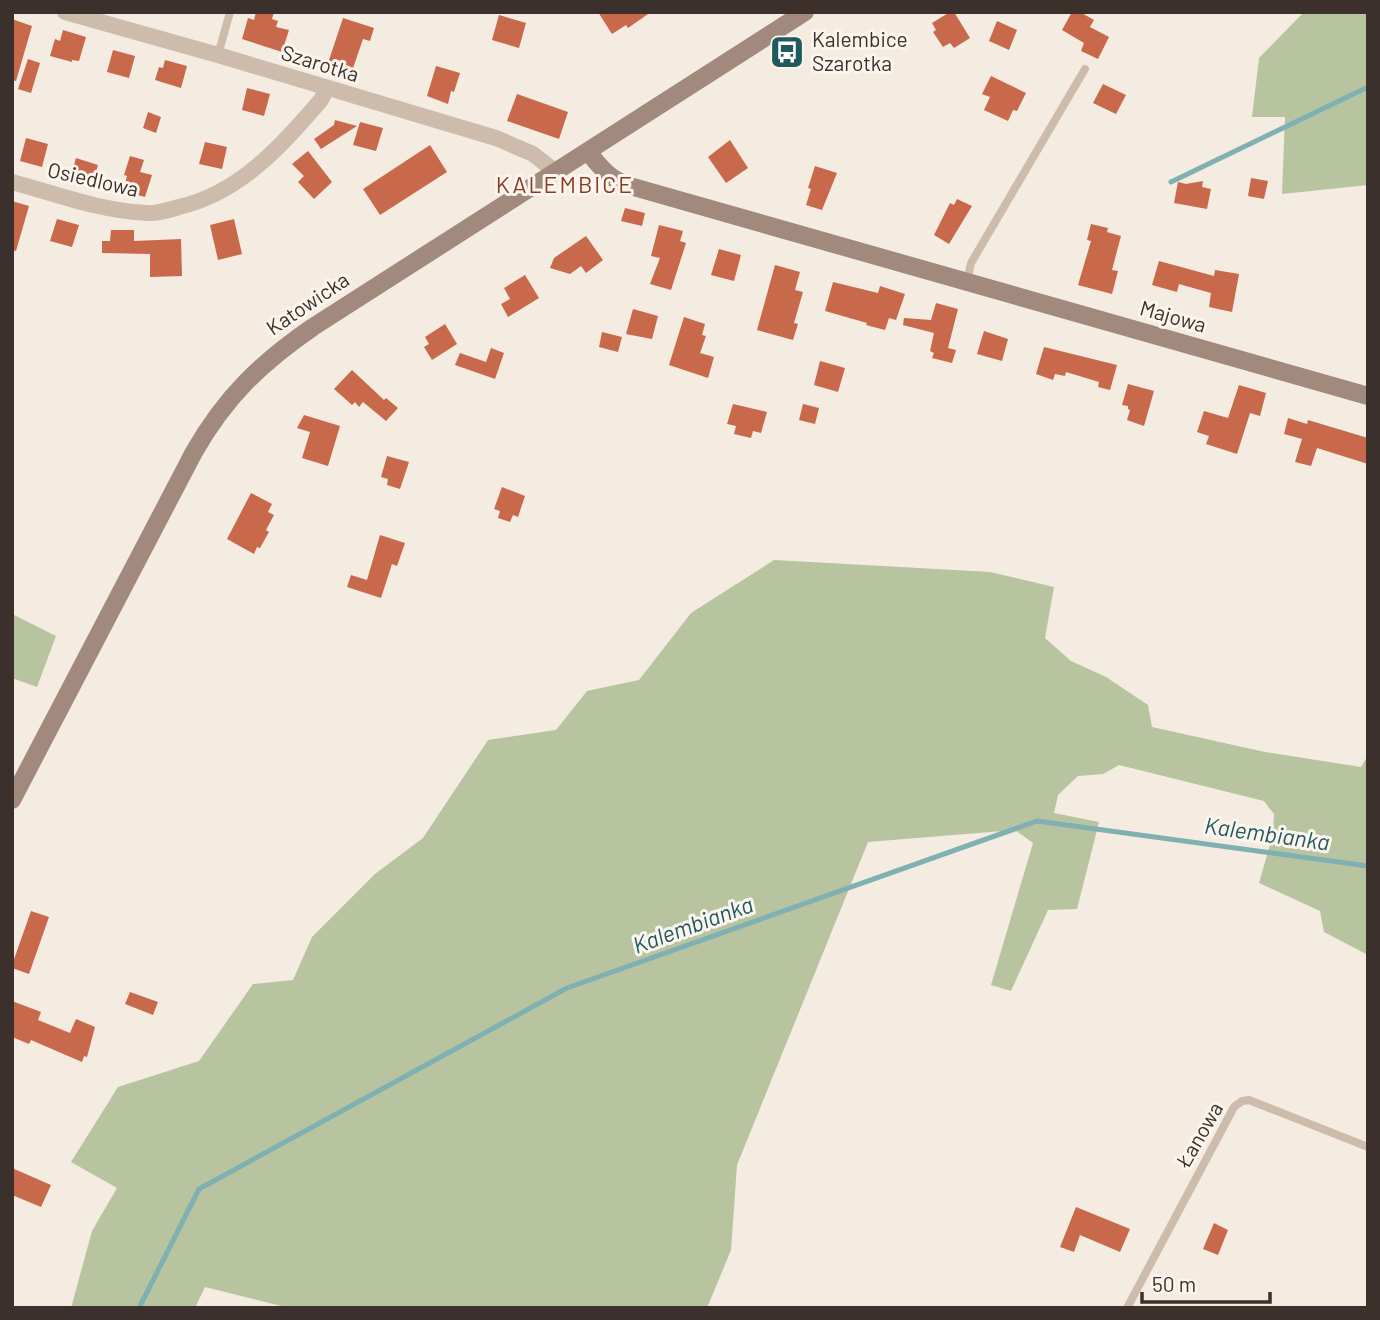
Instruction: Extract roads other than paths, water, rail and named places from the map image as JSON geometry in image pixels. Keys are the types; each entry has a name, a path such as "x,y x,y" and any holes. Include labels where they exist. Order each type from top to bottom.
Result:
{"main road":[{"name":"Katowicka","path":"12,800 194,452 213,420 236,391 274,354 313,327 805,12"},
{"name":"Majowa","path":"588,152 604,172 620,183 1368,396"}],"street":[{"name":"Szarotka","path":"65,12 113,19 218,55 496,138 533,154 556,172"},
{"name":"Osiedlowa","path":"12,182 103,208 150,214 194,204 222,192 263,163 321,100 327,88"}],"lane":[{"path":"218,55 230,12"},
{"path":"967,282 971,263 1085,69"},
{"name":"Łanowa","path":"1127,1308 1234,1107 1242,1101 1249,1100 1368,1147"}],"waterway":[{"path":"1171,182 1368,87"},
{"name":"Kalembianka","path":"139,1308 199,1189 567,988 1037,821 1368,866"}],"place":[{"name":"Kalembice Szarotka","path":"787,52"}],"district":[{"name":"KALEMBICE","path":"565,185"}]}
